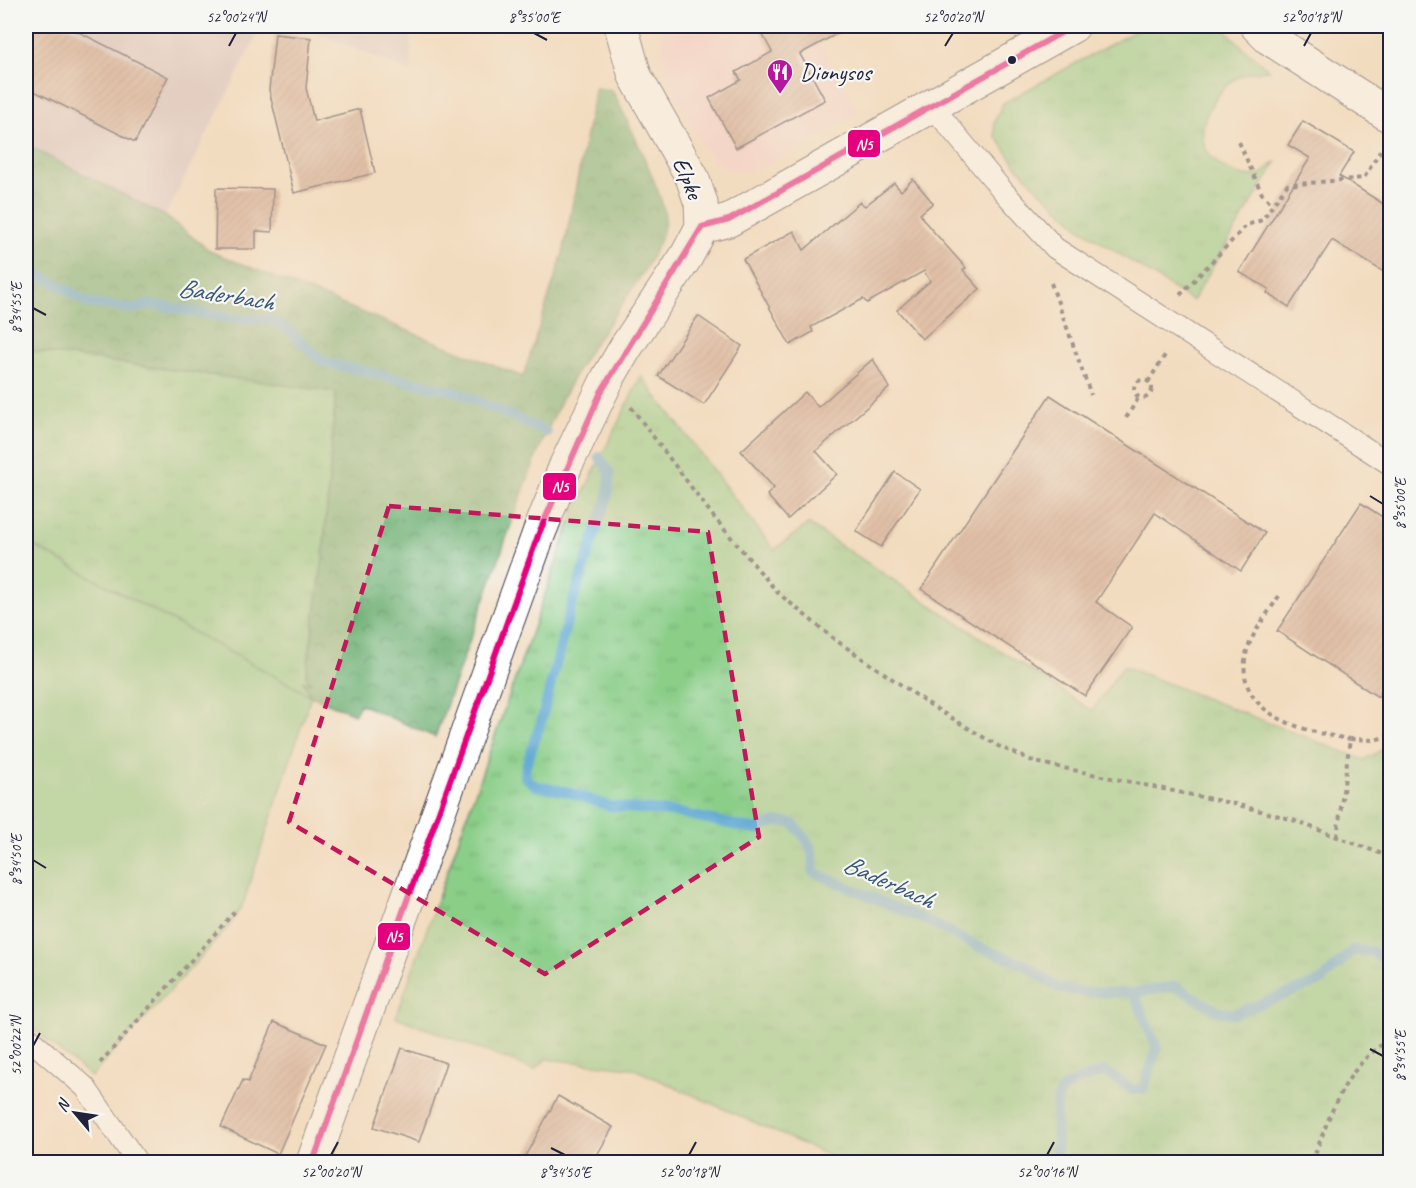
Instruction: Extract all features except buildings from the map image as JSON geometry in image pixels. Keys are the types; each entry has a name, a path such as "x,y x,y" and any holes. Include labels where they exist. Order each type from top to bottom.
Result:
{"street":[{"name":"Elpke","path":"323,1160 539,533 567,465 608,378 626,347 686,258 702,227 701,203 692,177 635,76 621,26"},
{"path":"702,227 729,220 1073,26"},
{"path":"1257,26 1269,38 1388,129"}],"lane":[{"path":"932,106 1003,191 1055,248 1390,464"},
{"path":"26,1036 81,1083 137,1162"}],"path":[{"path":"1160,316 1247,225 1262,220 1287,185 1364,178 1388,129"},
{"path":"1239,142 1262,194 1272,204"},
{"path":"1051,282 1091,395"},
{"path":"1148,382 1181,330"},
{"path":"608,378 713,516 778,594 834,639 935,708 998,746 1035,762 1235,804 1390,857"},
{"path":"1138,397 1135,393 1135,384 1140,381 1148,382"},
{"path":"1126,418 1138,397 1149,395 1152,390 1148,382"},
{"path":"1279,596 1255,633 1245,660 1247,688 1258,705 1275,717 1332,736 1375,740 1390,735"},
{"path":"1337,837 1350,739"},
{"path":"81,1083 236,910"},
{"path":"1312,1162 1341,1088 1374,1049 1390,1040"}],"highlighted area":[{"path":"389,506 708,532 759,837 545,974 289,822"}],"shaded area":[{"path":"26,26 262,26 165,216 26,145"},
{"path":"300,26 411,26 411,72"},
{"path":"660,26 811,26 859,114 767,166 747,172 728,170 711,159 699,142 667,78"}],"green space":[{"path":"1144,26 1222,26 1244,49 1270,70 1246,74 1230,83 1215,100 1205,120 1203,141 1211,157 1224,168 1240,175 1256,176 1277,161 1192,301 1081,229 1036,187 1016,165 995,135 994,123 1003,103"},
{"path":"595,88 612,90 634,135 664,210 665,220 662,234 645,269 588,353 550,425 519,501 435,737 360,704 355,714 311,696 303,682 310,683 306,677 323,558 336,392 26,350 26,145 165,216 212,252 523,377 563,253"},
{"path":"26,350 336,392 323,558 306,677 311,684 303,682 311,696 26,542"},
{"path":"641,376 774,550 808,524 1092,711 1123,666 1364,760 1390,745 1390,1162 843,1162 632,1068 546,1059 535,1070 396,1017 574,512"},
{"path":"26,542 311,696 243,904 229,926 91,1077 26,1023"}],"waterway":[{"name":"Baderbach","path":"26,271 52,281 88,303 135,309 150,304 234,319 270,320 285,327 323,362 457,392 547,432"},
{"name":"Baderbach","path":"599,457 610,473 608,495 570,610 541,722 526,766 525,777 536,786 568,792 609,806 680,813 756,830 776,822 792,823 812,851 813,872 936,925 978,947 1024,964 1058,988 1082,992 1134,993 1175,986 1217,1011 1233,1014 1321,981 1353,950 1373,952 1390,966"},
{"path":"1055,1162 1057,1102 1064,1088 1104,1071 1133,1090 1143,1089 1157,1049 1134,993"}],"transit line":[{"name":"N5","path":"313,1162 539,533 601,392 702,227 729,220 1073,26"}],"place":[{"name":"Dionysos","path":"780,95"}]}
